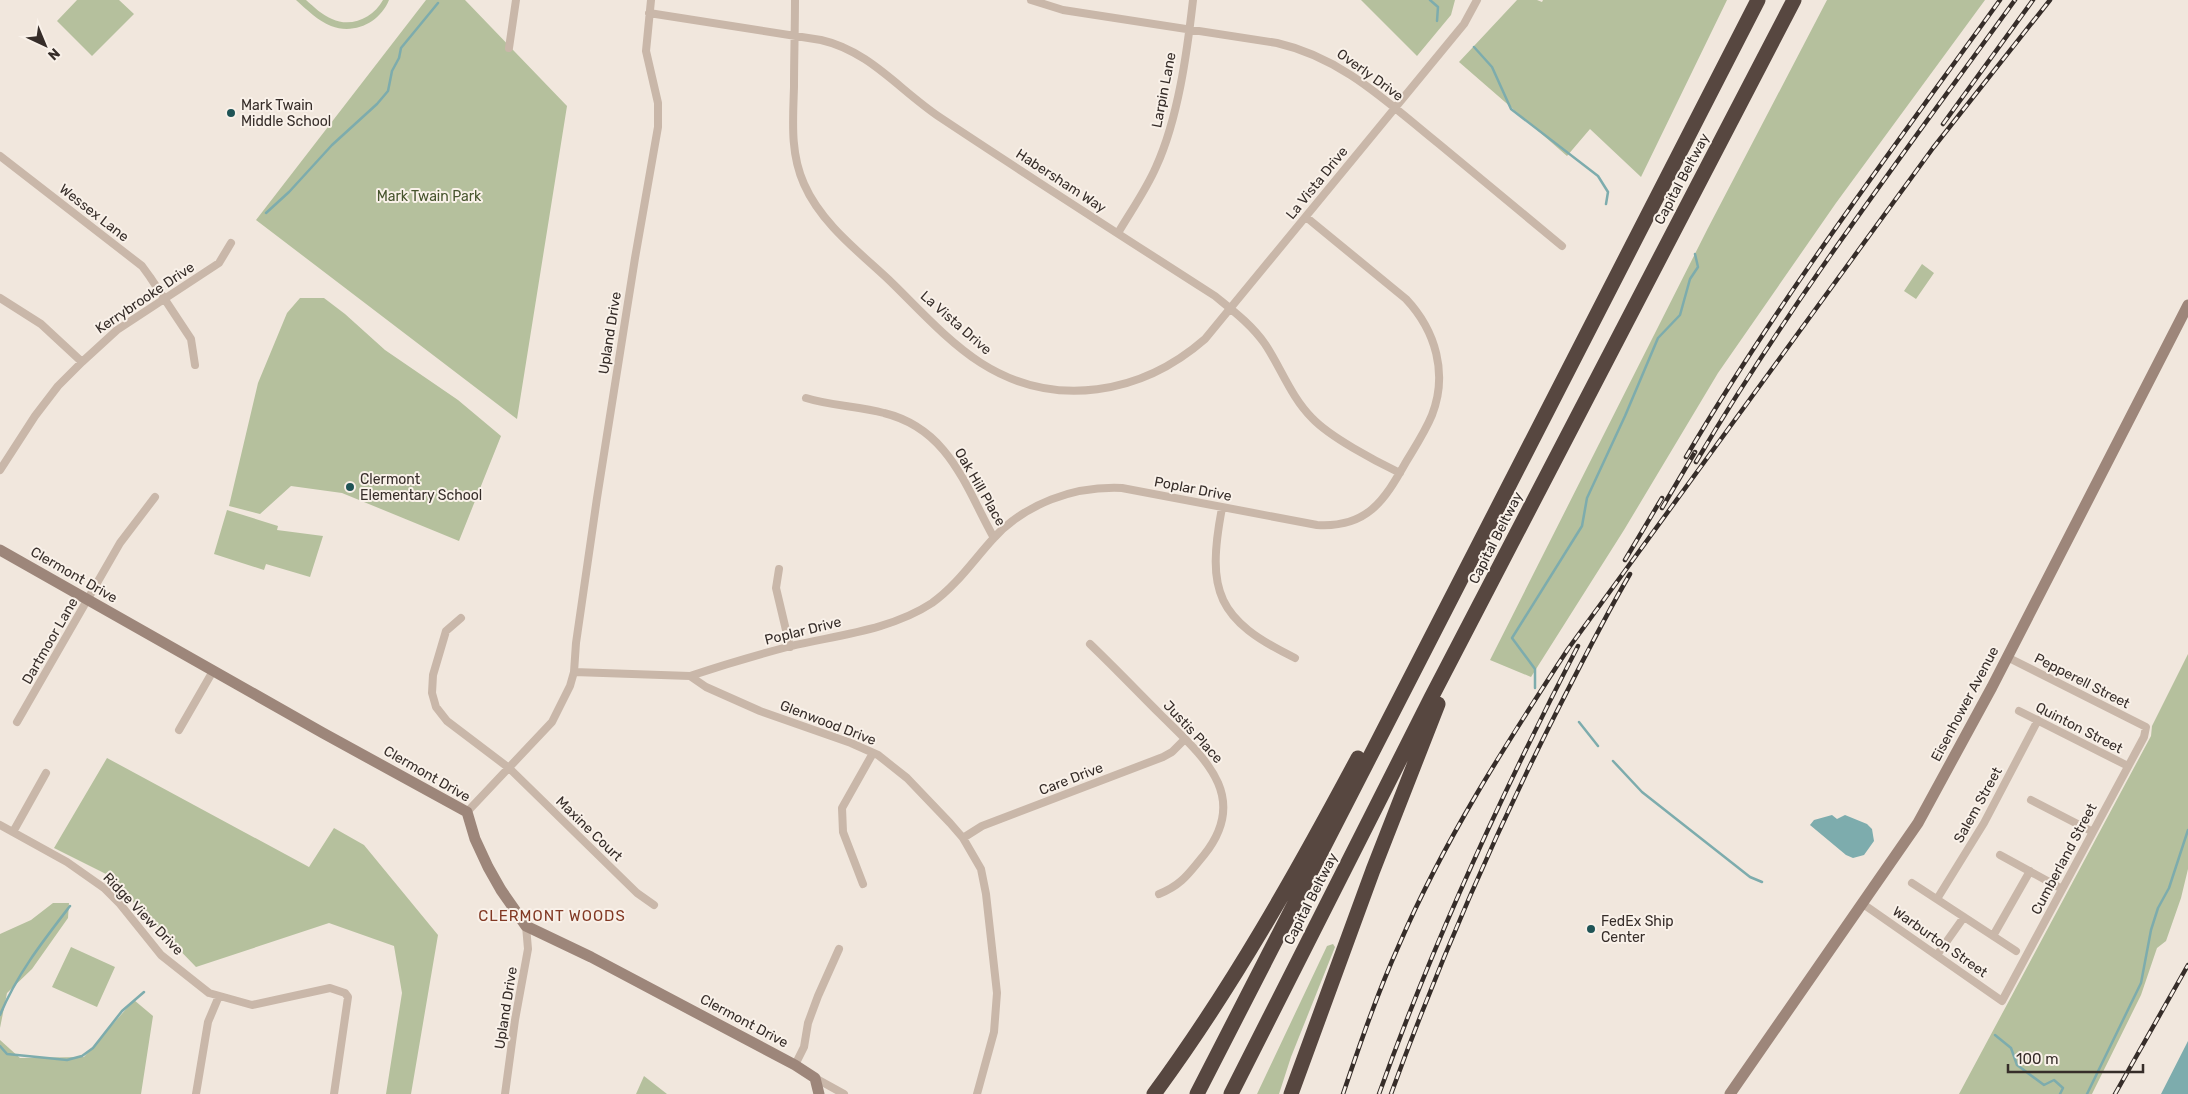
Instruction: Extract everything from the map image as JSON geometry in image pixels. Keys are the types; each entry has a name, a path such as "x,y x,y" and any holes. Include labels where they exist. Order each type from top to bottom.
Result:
{"highway":[{"name":"Capital Beltway","path":"1197,1094 1758,0"},
{"name":"Capital Beltway","path":"1231,1094 1386,786 1794,0"},
{"path":"1291,1094 1392,820 1445,686 1518,530"},
{"path":"1154,1094 1201,1029 1250,952 1361,752 1447,606"}],"street":[{"path":"508,48 516,0"},
{"name":"Upland Drive","path":"574,672 576,643 597,498 635,258 658,128 658,103 646,51 651,0"},
{"name":"La Vista Drive","path":"795,0 794,145 799,171 810,197 835,228 956,344 983,364 1013,379 1047,388 1082,391 1117,387 1150,376 1179,360 1205,339 1464,24 1477,0"},
{"name":"Overly Drive","path":"1032,0 1063,10 1277,42 1310,52 1347,72 1394,108 1562,246"},
{"name":"Larpin Lane","path":"1118,233 1146,188 1166,144 1176,107 1193,0"},
{"name":"Habersham Way","path":"649,13 795,35 836,43 860,54 939,117 1215,296 1248,324 1264,342 1298,402 1312,419 1330,432 1400,473"},
{"name":"Wessex Lane","path":"0,156 132,257 150,276 191,339 195,364"},
{"name":"Poplar Drive","path":"690,676 790,647 889,623 917,612 951,586 994,538 1012,522 1037,506 1062,495 1088,489 1122,488 1317,525 1336,526 1358,519 1375,508 1387,495 1400,473 1428,424 1436,402 1439,370 1433,340 1422,319 1406,299 1306,217"},
{"name":"Kerrybrooke Drive","path":"0,470 35,416 58,386 82,362 117,330 219,262 231,243"},
{"path":"0,298 41,324 82,362"},
{"name":"Eisenhower Avenue","path":"1730,1094 1918,824 2007,657 2188,305"},
{"name":"Oak Hill Place","path":"806,398 888,414 908,422 929,435 944,449 956,465 994,538"},
{"name":"Dartmoor Lane","path":"17,722 124,536 143,516 155,498"},
{"path":"1222,508 1214,558 1216,579 1224,600 1234,618 1249,633 1264,643 1295,658"},
{"name":"Clermont Drive","path":"0,550 467,812 475,839 488,867 501,890 526,926 591,957 795,1065 844,1094"},
{"path":"779,569 776,588 790,647"},
{"name":"Maxine Court","path":"461,618 446,631 433,675 432,693 436,707 447,722 508,768 636,893 654,906"},
{"name":"Justis Place","path":"1090,644 1206,760 1216,777 1222,797 1222,819 1212,844 1186,877 1174,888 1159,894"},
{"name":"Pepperell Street","path":"2007,657 2146,727"},
{"path":"179,730 213,671"},
{"path":"467,812 552,722 570,686 574,672 690,676"},
{"name":"Glenwood Drive","path":"690,676 706,687 760,711 851,743 873,753 892,765 907,778 963,838 978,861 984,878 997,993 994,1032 977,1094"},
{"name":"Quinton Street","path":"2019,711 2128,766"},
{"name":"Salem Street","path":"1937,900 1984,822 2038,720"},
{"name":"Cumberland Street","path":"2002,1001 2144,737 2146,727"},
{"name":"Care Drive","path":"963,838 982,826 1163,757 1172,752 1185,739"},
{"path":"863,884 843,832 842,808 873,753"},
{"path":"13,832 46,773"},
{"path":"2031,800 2093,832"},
{"name":"Ridge View Drive","path":"0,825 67,862 104,888 120,904 160,955 209,992 252,1005 330,988 345,993 348,997 334,1094"},
{"path":"2000,855 2062,889"},
{"path":"1993,936 2030,871"},
{"path":"1912,883 2016,951"},
{"name":"Warburton Street","path":"1863,904 2002,1001"},
{"path":"1937,955 1964,917"},
{"name":"Upland Drive","path":"506,1094 528,949 526,926"},
{"path":"795,1065 804,1047 808,1023 818,996 839,949"},
{"path":"196,1094 208,1022 219,996"},
{"path":"815,1078 819,1094"}],"green space":[{"path":"77,0 119,0 134,14 92,56 57,21"},
{"path":"296,0 306,0 318,11 339,22 354,22 373,12 383,0 389,0 380,15 366,25 349,29 326,24 312,15"},
{"name":"Mark Twain Park","path":"426,0 465,0 567,106 517,419 256,220"},
{"path":"1361,0 1455,0 1451,15 1417,56"},
{"path":"1517,0 1537,0 1542,2 1543,0 1727,0 1641,177 1590,129 1567,156 1459,62"},
{"path":"1827,0 1985,0 1836,203 1718,373 1624,530 1531,677 1490,660 1708,228"},
{"path":"1922,264 1934,273 1916,299 1904,291"},
{"path":"300,298 324,298 385,350 458,400 501,436 459,541 342,493 291,486 260,514 229,506 258,383 287,313"},
{"path":"227,510 278,526 277,530 323,536 310,577 266,564 264,570 214,554"},
{"path":"2188,654 2188,869 2181,898 2166,941 2157,948 2141,995 2092,1094 1959,1094 2151,736 2152,726"},
{"path":"107,758 309,867 334,828 364,845 438,935 411,1094 386,1094 402,993 394,946 329,923 196,967 106,874 54,848"},
{"path":"53,903 69,903 68,918 32,969 7,993 0,1028 0,934 31,920"},
{"path":"1333,944 1335,947 1291,1057 1279,1094 1257,1094 1327,946"},
{"path":"71,947 115,967 97,1007 52,987"},
{"path":"134,1000 153,1016 141,1094 0,1094 0,1040 20,1058 84,1057"},
{"path":"644,1076 667,1094 636,1094"}],"water":[{"path":"1832,815 1837,819 1845,815 1867,824 1872,829 1874,841 1864,855 1853,858 1846,855 1810,825 1814,820"},
{"path":"2188,1041 2188,1094 2161,1094"}],"waterway":[{"path":"1430,0 1438,7 1437,21"},
{"path":"266,213 388,91 392,71 399,58 401,48 438,3"},
{"path":"1474,47 1492,67 1511,109 1598,176 1608,192 1606,204"},
{"path":"1535,688 1535,669 1512,638 1582,526 1587,498 1658,338 1680,315 1690,279 1698,267 1695,254"},
{"path":"1579,722 1598,746"},
{"path":"1613,761 1642,792 1750,877 1762,882"},
{"path":"2087,1094 2141,983 2151,930 2158,908 2169,888 2188,830"},
{"path":"0,1015 22,972 70,906"},
{"path":"0,1046 7,1054 67,1060 82,1056 93,1048 122,1011 144,992"},
{"path":"1995,1035 2011,1048 2017,1065 2044,1085 2054,1080 2063,1088 2060,1094"}],"railway":[{"path":"1686,457 1798,282 2000,0"},
{"path":"1696,462 1732,402 1810,285 2015,0"},
{"path":"1943,124 2033,0"},
{"path":"1343,1094 1383,982 1436,868 1477,793 1568,649 1933,148 2050,0"},
{"path":"1662,508 1695,452"},
{"path":"1625,560 1662,498"},
{"path":"1391,1094 1447,950 1488,855 1555,715 1630,574"},
{"path":"1379,1094 1400,1036 1446,923 1523,756 1578,646"},
{"path":"2115,1094 2188,965"}],"place":[{"name":"Mark Twain Middle School","path":"231,113"},
{"name":"Clermont Elementary School","path":"350,487"},
{"name":"FedEx Ship Center","path":"1591,929"}],"district":[{"name":"CLERMONT WOODS","path":"552,916"}]}
